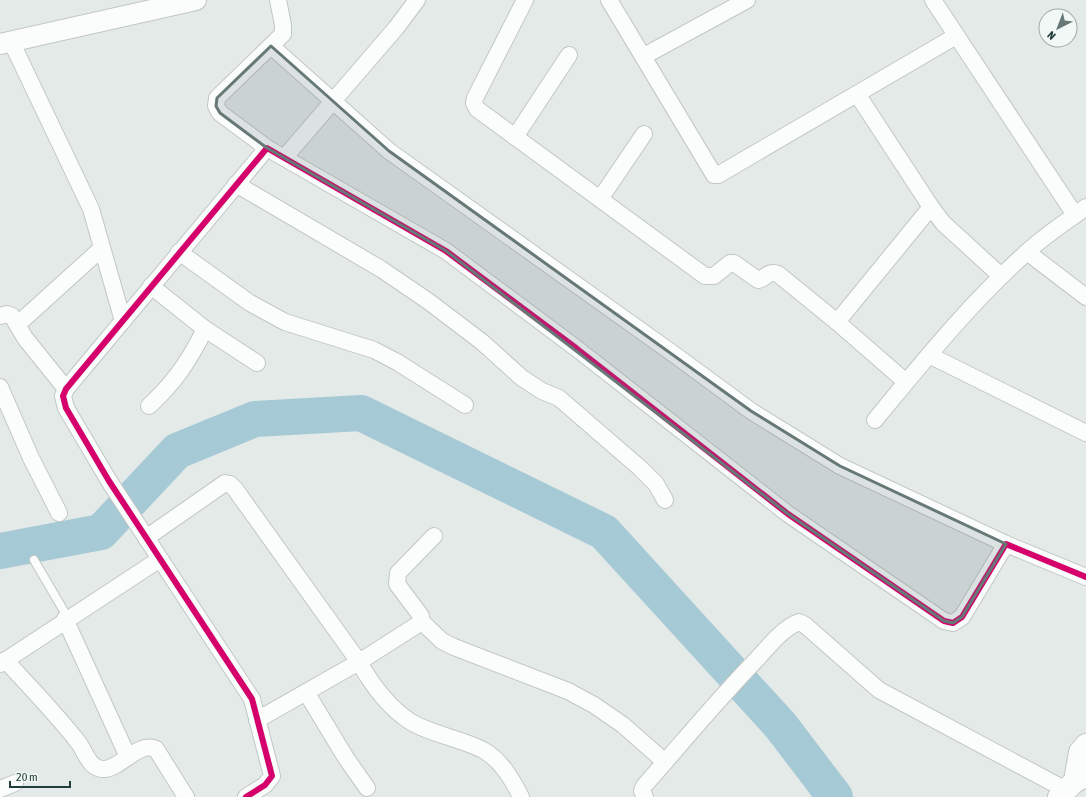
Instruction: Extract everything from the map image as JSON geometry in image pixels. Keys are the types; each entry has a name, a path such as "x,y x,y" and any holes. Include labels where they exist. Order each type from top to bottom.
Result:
{"main road":[{"path":"1072,786 1080,752 1086,745"}],"street":[{"path":"123,321 90,209 6,42 196,0"},
{"path":"278,0 284,25 282,34 217,98 216,106 220,113 267,148 446,251 576,348 788,514 944,621 953,624 962,617 1006,544"},
{"path":"284,158 396,28 417,0"},
{"path":"525,0 477,93 474,103 477,109 705,276 714,276 730,263 734,263 758,280 772,272 778,274 837,322 906,382"},
{"path":"609,0 644,56 714,175 718,175 956,36"},
{"path":"644,56 747,0"},
{"path":"874,420 929,355 1001,276 1027,252 1080,211 956,36 933,0"},
{"path":"271,46 332,102 389,151 669,350 751,411 840,466 1006,544 1086,577"},
{"path":"515,137 569,55"},
{"path":"857,94 943,223 1001,276"},
{"path":"600,199 644,134"},
{"path":"246,797 265,785 272,776 252,699 108,481 66,408 63,396 66,389 267,148"},
{"path":"236,184 381,269 428,301 482,342 522,378 542,391 559,398 640,468 656,484 665,500"},
{"path":"837,322 931,207"},
{"path":"18,324 102,248"},
{"path":"179,252 250,303 285,322 374,350 397,362 465,406"},
{"path":"1027,252 1086,297"},
{"path":"152,286 205,329 257,363"},
{"path":"0,316 7,314 12,316 25,338 66,389"},
{"path":"149,406 170,387 192,356 205,329"},
{"path":"929,355 1086,433"},
{"path":"0,387 31,458 58,513"},
{"path":"146,538 225,484 230,484 381,694 395,709 412,722 483,750 505,770 521,797"},
{"path":"434,536 398,573 396,578 397,584 421,616 421,621 442,641 454,647 568,691 594,705 623,725 665,762"},
{"path":"160,559 3,662 66,727 82,747 89,762 102,769 111,768 144,747 151,747 156,749 186,797"},
{"path":"67,619 128,757"},
{"path":"257,720 359,662 421,621"},
{"path":"645,797 642,791 644,786 699,723 771,644 793,624 799,622 805,625 879,690 1072,786"},
{"path":"306,692 346,758 367,788"},
{"path":"0,789 15,783"}],"lane":[{"path":"34,560 67,619"}],"highlighted area":[{"path":"271,46 389,151 751,411 840,466 1006,544 962,617 953,623 944,621 788,514 446,251 267,148 220,113 216,106 217,98"}],"waterway":[{"path":"0,551 101,532 177,451 255,419 361,413 604,532 781,726 835,797"}],"cycle path":[{"path":"246,797 265,785 272,776 252,699 109,481 66,408 63,396 66,389 267,148 446,251 576,348 788,514 944,621 953,623 962,617 1006,544 1086,577"}]}
